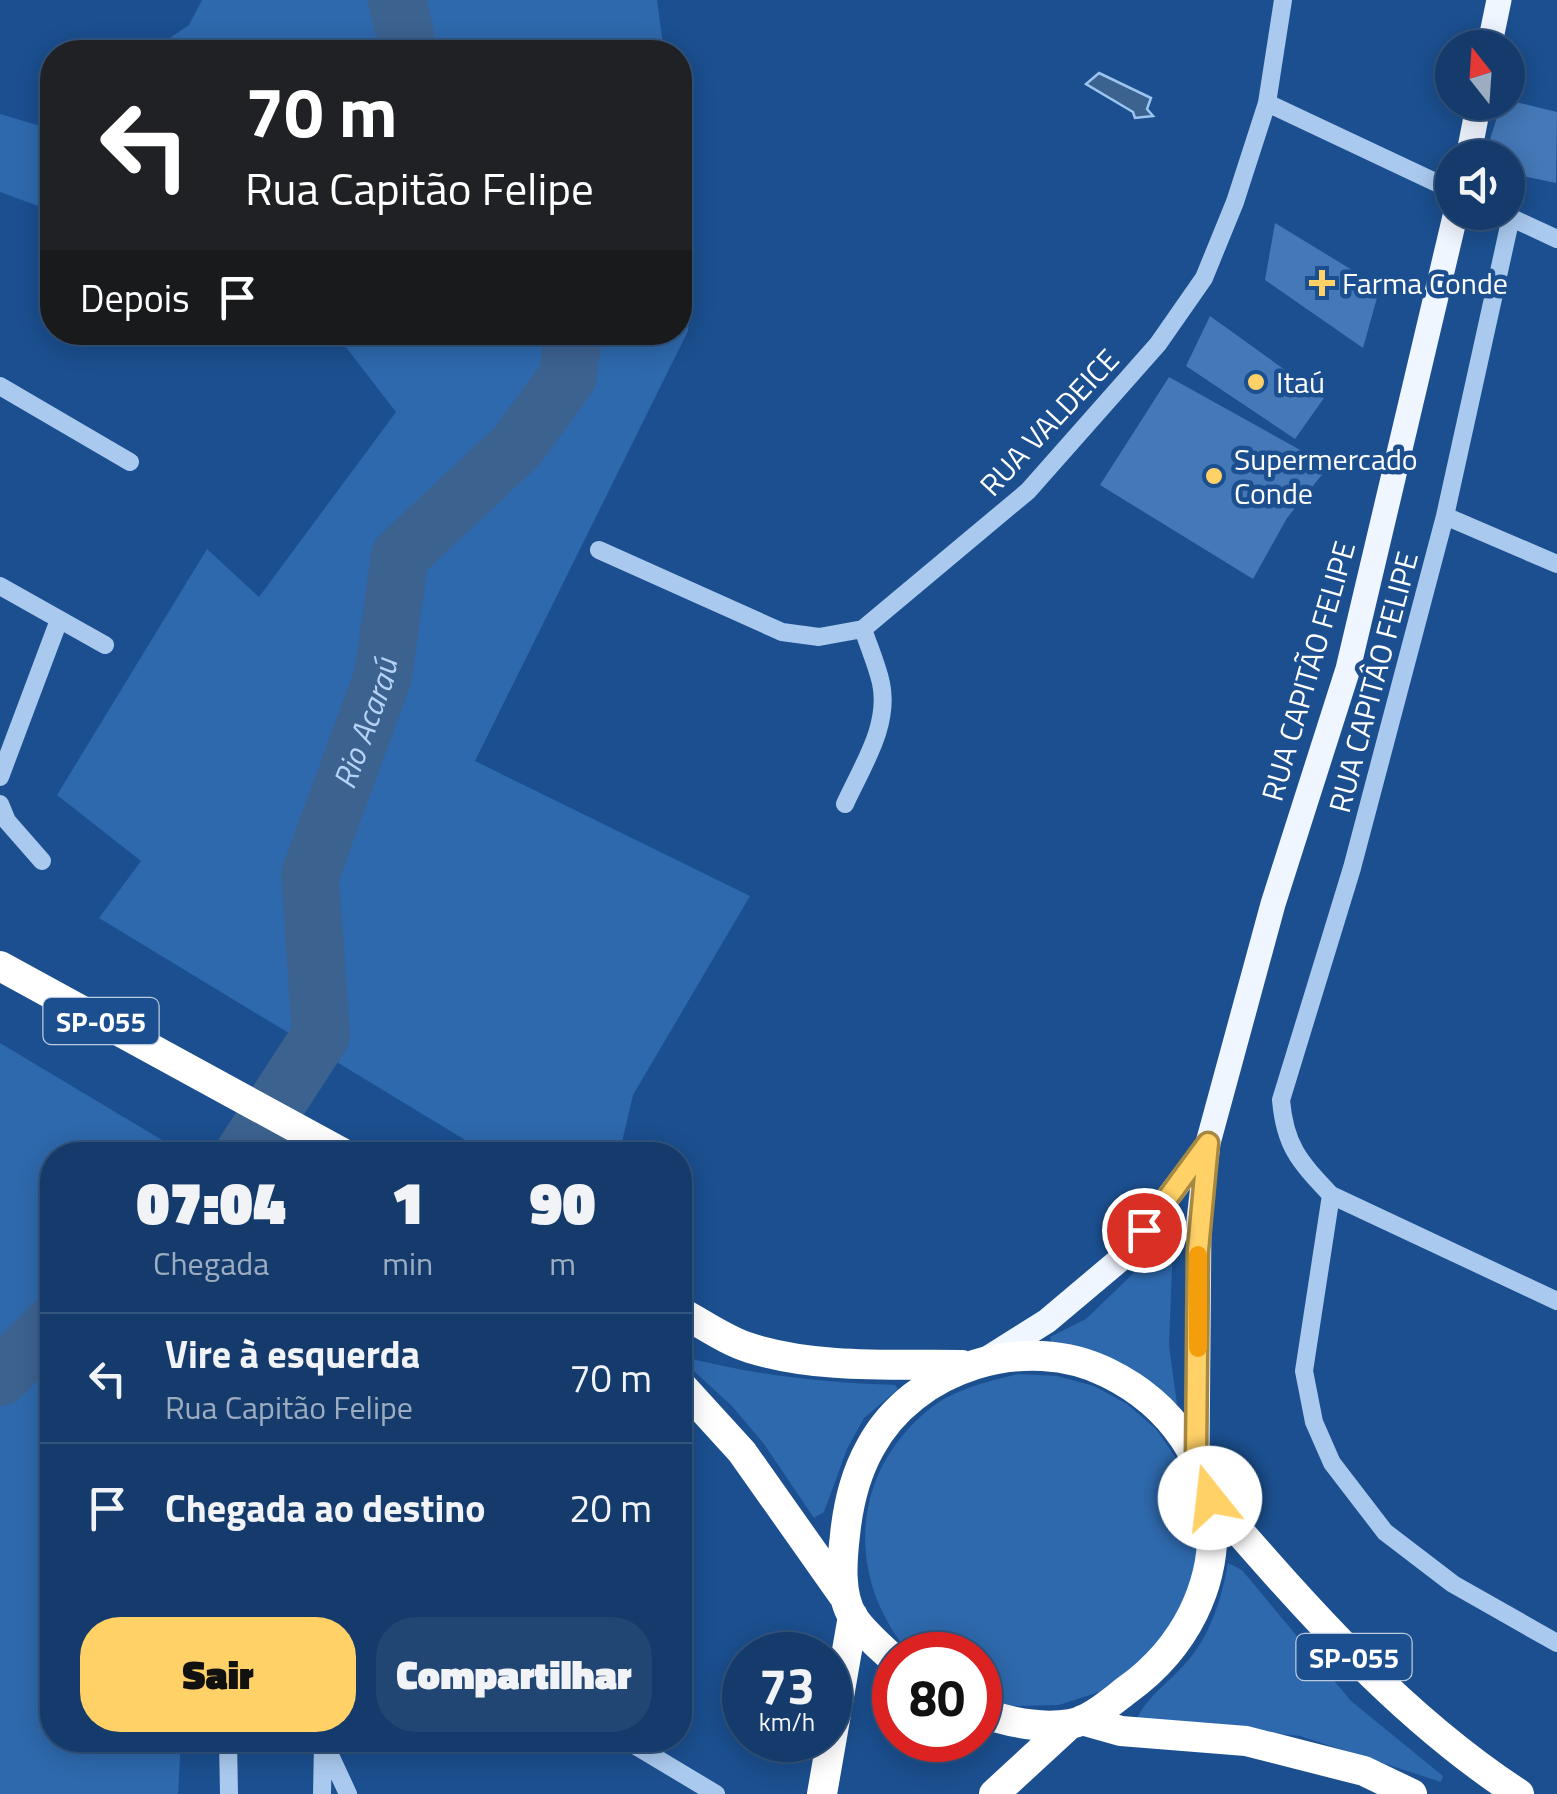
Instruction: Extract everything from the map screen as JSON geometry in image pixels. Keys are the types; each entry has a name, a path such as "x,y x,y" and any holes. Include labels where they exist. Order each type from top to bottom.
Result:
{"highway":[{"name":"SP-055","path":"0,966 322,1142"},
{"name":"SP-055","path":"692,1318 748,1348 870,1365 975,1364 1015,1356 1062,1358 1106,1372 1145,1396 1196,1457 1210,1498 1212,1552 1202,1598 1182,1637 1154,1670 1076,1722 994,1794"},
{"name":"SP-055","path":"822,1794 850,1608 842,1563 853,1486 870,1446 897,1411 930,1384 975,1364"},
{"path":"692,1397 742,1452 872,1634"},
{"name":"SP-055","path":"1210,1498 1378,1683 1518,1794"},
{"path":"1002,1717 1038,1726 1076,1722 1121,1731 1246,1741 1364,1771 1412,1794"}],"main road":[{"path":"1492,30 1498,0"},
{"name":"RUA CAPITÃO FELIPE","path":"1196,1457 1198,1235 1208,1143 1273,904 1348,669 1452,230"},
{"name":"RUA CAPITÃO FELIPE","path":"975,1364 1046,1321 1123,1256 1208,1143"}],"street":[{"name":"RUA VALDEICE","path":"863,630 1028,491 1158,344 1204,278 1235,202 1267,103 1284,0"},
{"path":"1267,103 1435,182"},
{"path":"1525,224 1557,239"},
{"name":"RUA CAPITÂO FELIPE","path":"1331,1195 1296,1156 1284,1128 1281,1100 1352,868 1446,516 1503,230"},
{"path":"0,386 130,462"},
{"path":"1446,516 1557,564"},
{"path":"598,550 782,632 819,637 863,630 881,682 881,725 845,804"},
{"path":"0,586 105,646"},
{"path":"0,777 59,620"},
{"path":"0,804 13,830 42,861"},
{"path":"1557,1301 1331,1195 1304,1372 1314,1422 1332,1463 1386,1532 1453,1584 1557,1643"},
{"path":"228,1752 229,1794"},
{"path":"322,1794 323,1752"},
{"path":"329,1752 348,1794"},
{"path":"646,1752 716,1794"}],"shaded area":[{"path":"202,0 657,0 662,40 167,40 189,25"},
{"path":"1099,73 1151,98 1147,109 1153,116 1135,118 1133,112 1086,84"},
{"path":"0,114 40,126 40,207 0,192"},
{"path":"344,345 681,345 475,761 750,896 633,1095 622,1142 469,1142 99,918 141,861 57,795 207,549 259,597 396,412"},
{"path":"0,1043 165,1142 40,1142 40,1752 180,1752 178,1794 0,1794"},
{"path":"1168,1240 1173,1242 1169,1346 1177,1404 1170,1406 1132,1371 1102,1357 1052,1345 1050,1337 1086,1319"},
{"path":"692,1359 816,1380 895,1385 898,1389 864,1418 847,1449 824,1512 814,1518 764,1444 732,1406 692,1369"},
{"path":"1018,1374 1057,1376 1094,1386 1127,1404 1156,1429 1178,1461 1192,1496 1198,1534 1195,1572 1164,1641 1105,1690 1059,1705 1002,1704 1002,1632 894,1632 875,1594 867,1562 865,1529 882,1466 901,1437 927,1411 970,1387"},
{"path":"1228,1563 1242,1570 1351,1701 1443,1776 1441,1782 1300,1736 1137,1718 1201,1642 1218,1603"}],"building":[{"path":"1525,104 1557,112 1556,183 1525,177 1525,140 1490,140 1496,120 1525,120"},
{"name":"Farma Conde","path":"1275,223 1380,287 1363,348 1265,280"},
{"name":"Itaú","path":"1210,316 1324,398 1295,439 1186,366"},
{"name":"Supermercado Conde","path":"1169,377 1329,466 1287,518 1253,579 1100,485"}],"waterway":[{"name":"Rio Acaraú","path":"397,0 406,40"},
{"name":"Rio Acaraú","path":"251,1142 321,1035 310,875 383,676 400,556 518,445 568,376 572,345"},
{"name":"Rio Acaraú","path":"0,1377 40,1337"}],"slow traffic":[{"path":"1198,1255 1198,1348"}],"place":[{"name":"Farma Conde","path":"1322,283"},
{"name":"Itaú","path":"1256,382"},
{"name":"Supermercado Conde","path":"1214,476"}],"route":[{"path":"1144,1230 1208,1143 1199,1220 1196,1457 1210,1498"}]}
